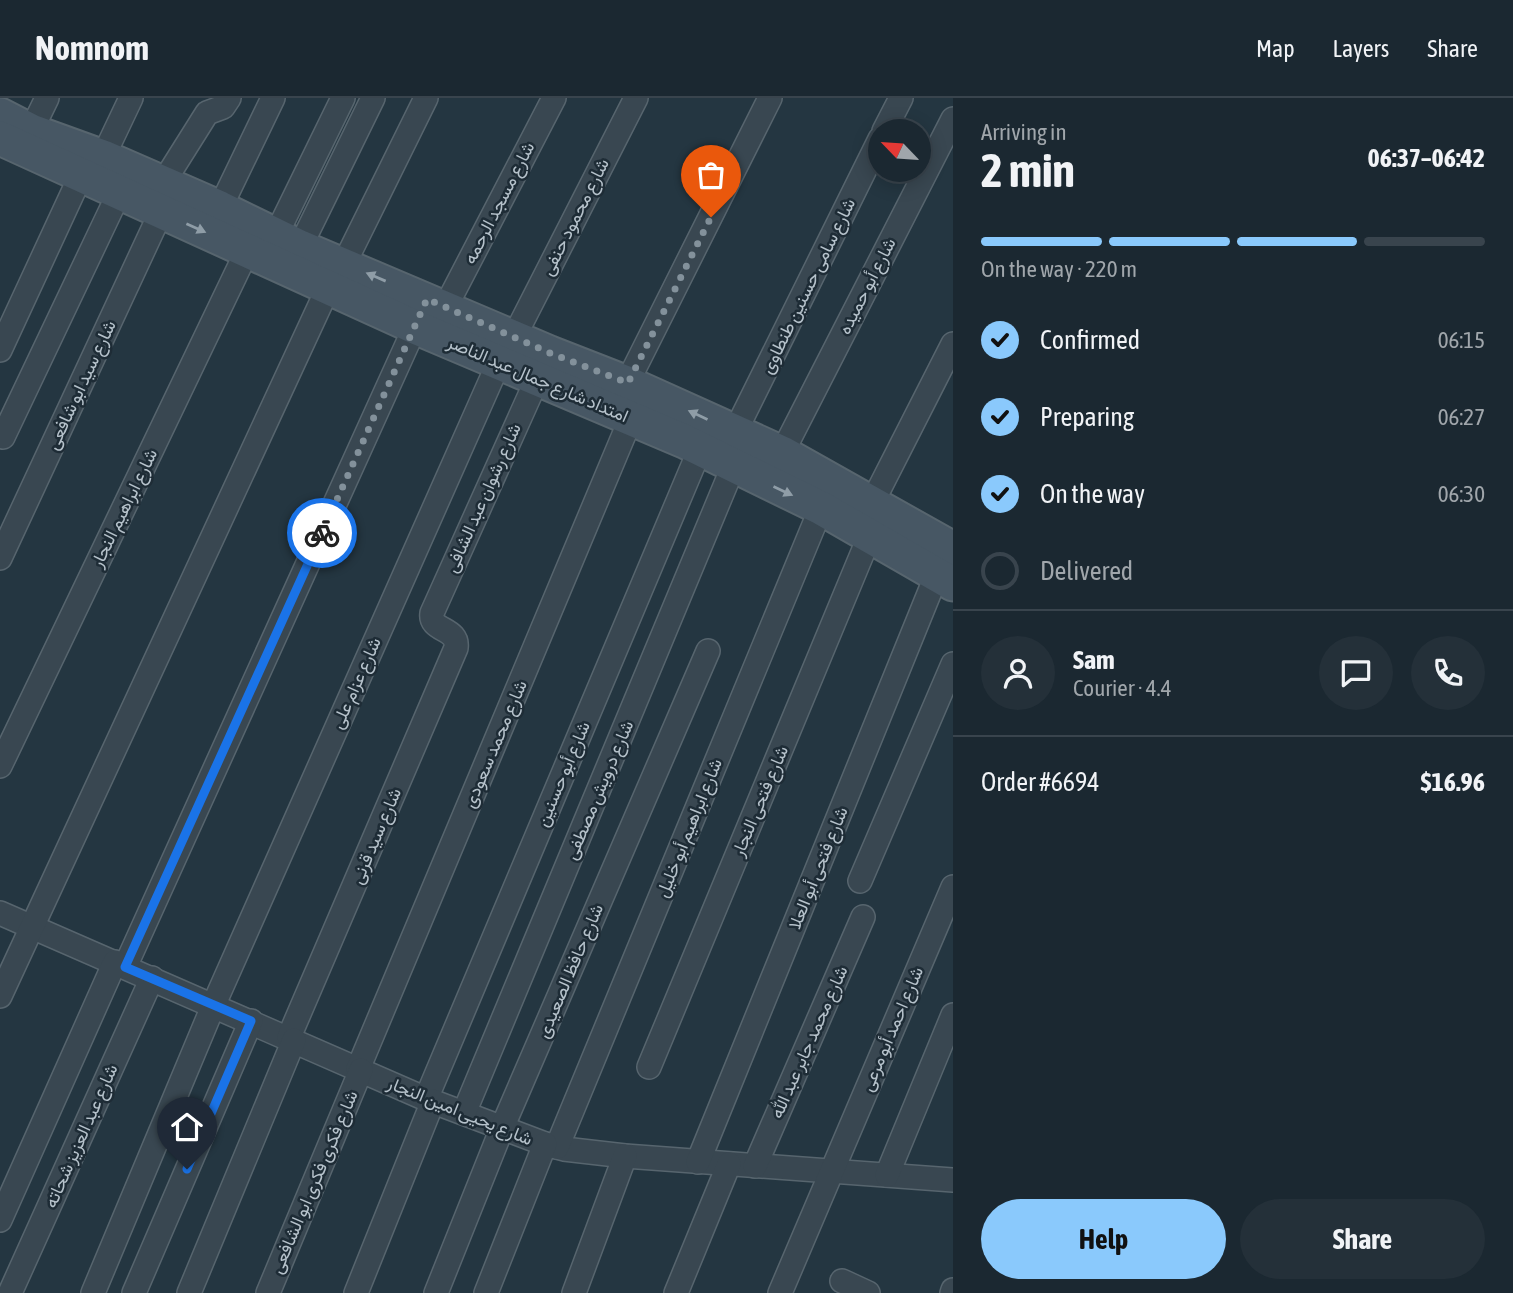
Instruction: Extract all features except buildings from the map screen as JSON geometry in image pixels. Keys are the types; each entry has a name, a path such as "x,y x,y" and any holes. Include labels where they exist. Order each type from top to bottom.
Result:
{"street":[{"path":"16,135 47,98"},
{"path":"0,350 92,166 131,98"},
{"name":"شارع سيد ابو شافعى","path":"0,558 162,198 207,113 223,107 229,98"},
{"path":"220,208 273,98"},
{"path":"288,241 342,98"},
{"path":"288,241 373,98"},
{"path":"0,996 336,276 426,98"},
{"name":"شارع مسجد الرحمه","path":"0,1220 429,311 554,98"},
{"name":"شارع محمود حنفى","path":"506,349 636,98"},
{"path":"628,383 770,98"},
{"path":"890,119 901,98"},
{"name":"امتداد شارع جمال عبد الناصر","path":"0,115 16,135 162,198 247,251 336,276 429,311 543,366 631,418 733,467 821,508 871,519"},
{"name":"شارع أبو حميده","path":"782,453 953,119"},
{"name":"شارع سامى حسنين طنطاوى","path":"735,432 868,163"},
{"name":"امتداد شارع جمال عبد الناصر","path":"92,166 119,193 220,208 288,241 336,276"},
{"path":"3,438 119,193"},
{"name":"شارع ابراهيم النجار","path":"0,766 247,251"},
{"name":"شارع فتحى النجار","path":"649,1067 871,519 953,344"},
{"name":"شارع عزام على","path":"93,1293 214,1004 506,349"},
{"name":"امتداد شارع جمال عبد الناصر","path":"543,366 628,383 782,453 871,519 948,569"},
{"name":"شارع رشوان عبد الشافى","path":"452,634 433,624 431,615 543,366"},
{"name":"شارع محمد سعودى","path":"360,1070 631,418"},
{"name":"شارع أبو حسنين","path":"356,1293 430,1100 700,449"},
{"name":"شارع درويش مصطفى","path":"464,1113 733,467"},
{"name":"شارع ابراهيم أبو خليل","path":"486,1293 821,508"},
{"name":"شارع فتحى أبو العلا","path":"698,1162 948,569"},
{"name":"شارع سيد قرنى","path":"189,1293 292,1038 456,648 456,639 452,634"},
{"name":"شارع حافظ الصعيدى","path":"436,1293 502,1128 708,651"},
{"path":"860,881 953,664"},
{"name":"شارع احمد أبو مرعى","path":"780,1293 953,887"},
{"name":"شارع يحيى امين النجار","path":"0,913 430,1100 551,1146 625,1156 953,1180"},
{"name":"شارع محمد جابر عبد الله","path":"755,1166 863,917"},
{"name":"شارع عبد العزيز شحاته","path":"10,1293 152,978"},
{"path":"887,1175 953,1015"},
{"path":"134,1293 251,1021"},
{"name":"شارع فكرى فكرى ابو الشافعى","path":"268,1293 360,1070"},
{"path":"574,1293 625,1156"},
{"path":"676,1293 729,1164"},
{"path":"842,1281 868,1293"}],"way so far":[{"path":"322,533 427,299 550,353 628,383 711,217"}],"route":[{"path":"187,1169 251,1021 125,967 322,533"}]}
